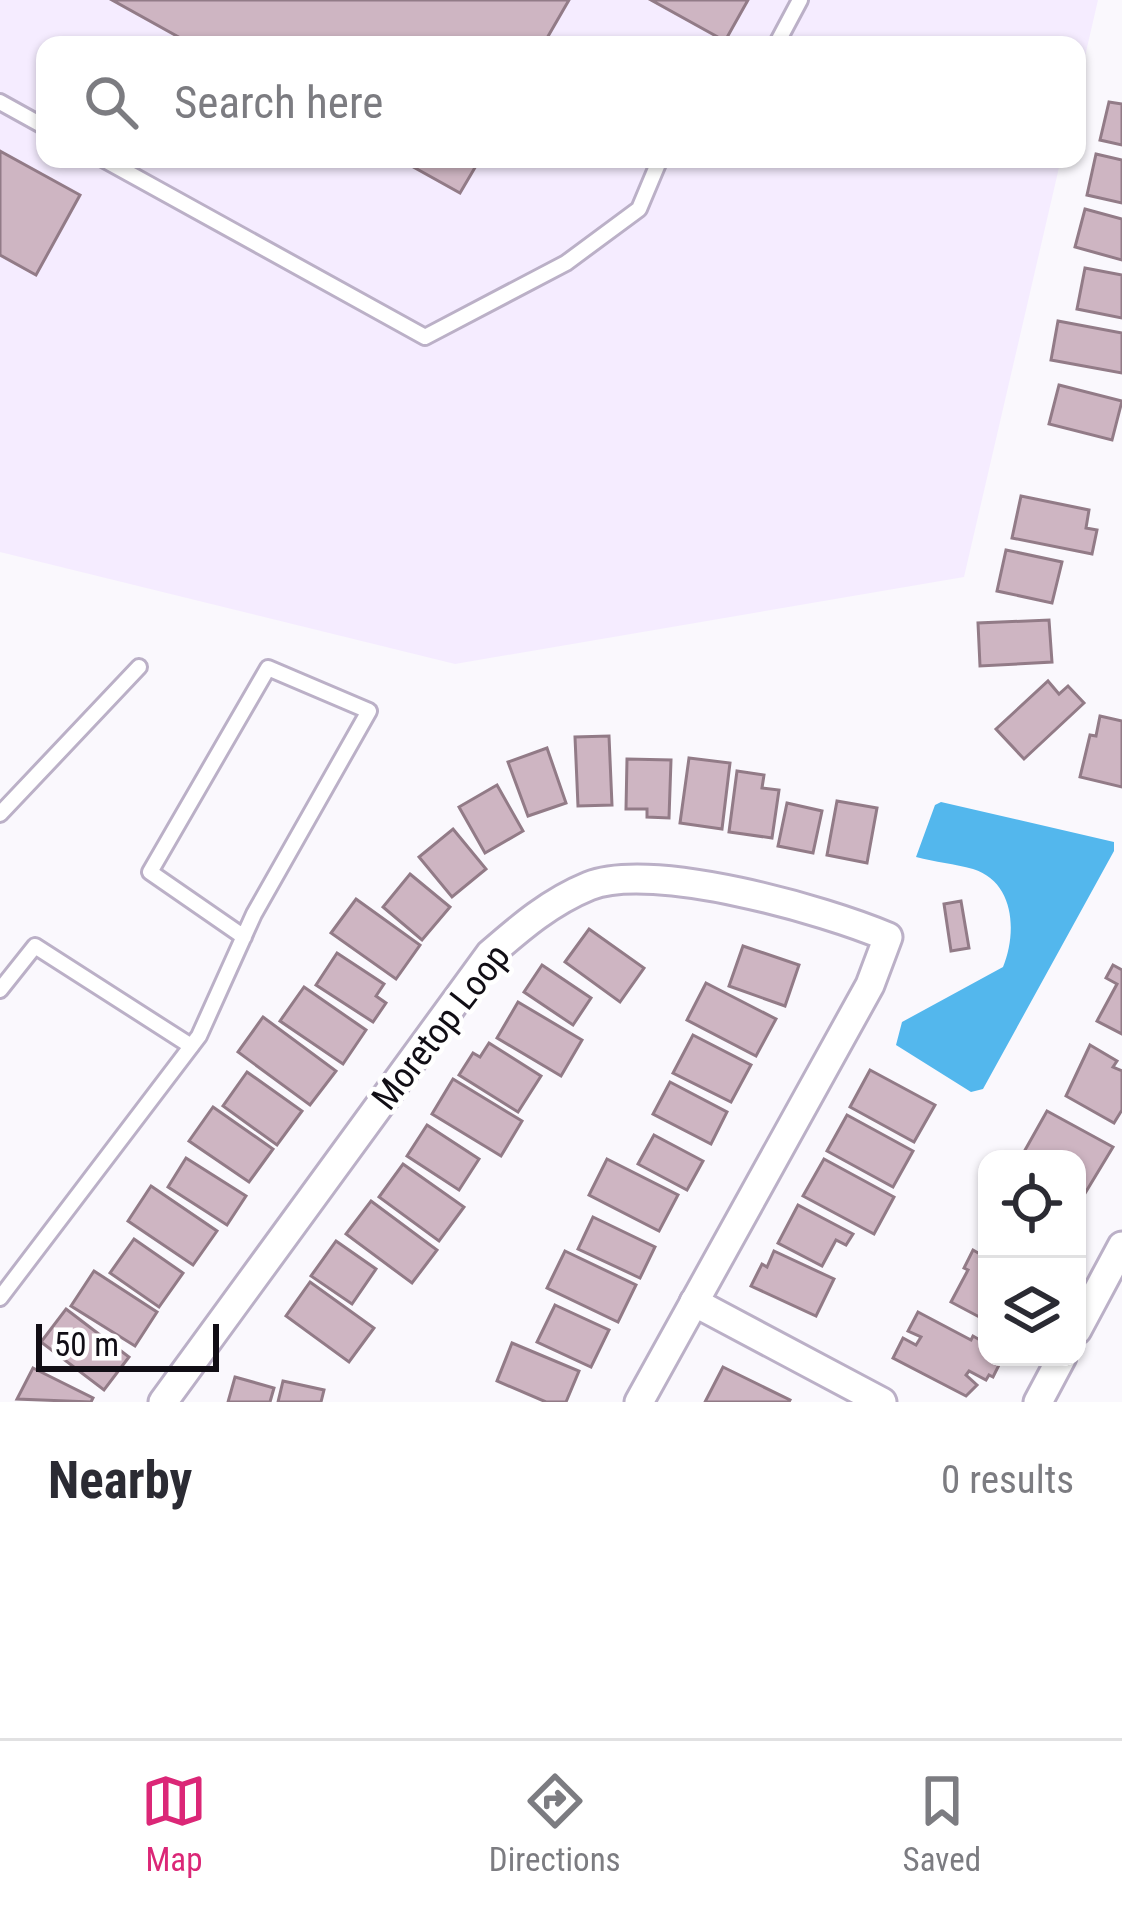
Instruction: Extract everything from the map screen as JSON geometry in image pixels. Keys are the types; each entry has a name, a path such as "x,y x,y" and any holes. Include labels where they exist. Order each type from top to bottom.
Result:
{"street":[{"name":"Moretop Loop","path":"163,1402 490,955 538,912 594,884 679,880 838,916 888,938 870,985 639,1402"},
{"path":"1086,1322 1110,1299 1122,1246"},
{"path":"694,1302 882,1402"},
{"path":"1038,1402 1057,1366"}],"lane":[{"path":"781,36 800,0"},
{"path":"0,102 36,122"},
{"path":"120,168 425,337 566,263 639,209 656,168"},
{"path":"0,814 139,667"},
{"path":"0,1298 190,1046 244,937 369,711 268,668 150,872 244,937"},
{"path":"0,990 35,946 190,1046"}],"shaded area":[{"path":"0,0 1098,0 1086,52 1086,36 36,36 36,168 1059,168 964,577 455,664 0,552"}],"water":[{"path":"941,802 1114,842 1114,851 983,1089 971,1092 896,1045 902,1022 1003,967 1010,939 1005,897 987,876 916,857 935,805"}],"building":[{"path":"112,0 569,0 548,36 177,36"},
{"path":"651,0 748,0 728,36 716,36"},
{"path":"1109,102 1122,104 1122,145 1100,140"},
{"path":"0,151 80,195 36,275 0,255"},
{"path":"1096,154 1122,160 1122,203 1087,195"},
{"path":"415,168 475,168 460,193"},
{"path":"1085,209 1122,219 1122,260 1075,247"},
{"path":"1085,268 1122,275 1122,318 1077,309"},
{"path":"1058,321 1122,333 1122,373 1051,360"},
{"path":"1059,385 1122,401 1112,440 1049,424"},
{"path":"1021,496 1089,510 1086,528 1097,530 1092,554 1012,538"},
{"path":"1006,550 1062,562 1052,603 997,591"},
{"path":"1049,620 1052,662 980,666 978,623"},
{"path":"1048,681 1059,694 1068,686 1084,703 1024,759 996,729"},
{"path":"1100,716 1122,721 1122,787 1080,777"},
{"path":"609,736 612,805 578,806 575,737"},
{"path":"547,748 566,803 528,816 508,762"},
{"path":"689,758 730,763 722,829 680,823"},
{"path":"627,759 671,760 669,818 647,817 647,809 626,809"},
{"path":"737,771 764,775 762,788 779,790 772,838 729,832"},
{"path":"497,785 523,831 485,853 459,807"},
{"path":"837,801 877,808 867,863 827,855"},
{"path":"787,803 822,811 813,853 778,846"},
{"path":"453,829 486,869 452,897 419,857"},
{"path":"410,874 450,907 422,940 383,907"},
{"path":"356,899 420,945 396,979 331,933"},
{"path":"961,901 969,948 951,951 944,904"},
{"path":"589,929 644,968 620,1002 565,962"},
{"path":"743,946 799,965 785,1006 729,986"},
{"path":"337,953 384,984 376,996 386,1003 373,1022 316,985"},
{"path":"542,965 591,998 573,1025 524,992"},
{"path":"1113,965 1122,970 1122,1034 1097,1021 1117,984 1106,978"},
{"path":"706,983 776,1019 756,1056 687,1020"},
{"path":"304,987 366,1030 343,1064 280,1021"},
{"path":"518,1002 582,1040 561,1076 497,1038"},
{"path":"263,1017 336,1071 310,1105 238,1052"},
{"path":"693,1035 751,1065 731,1102 673,1073"},
{"path":"489,1043 541,1076 518,1112 459,1075 473,1053 480,1057"},
{"path":"1090,1045 1117,1061 1113,1067 1122,1071 1122,1110 1114,1123 1066,1096"},
{"path":"870,1070 935,1105 914,1142 850,1107"},
{"path":"247,1072 302,1111 277,1145 223,1106"},
{"path":"453,1079 522,1121 501,1156 432,1114"},
{"path":"670,1082 727,1112 711,1144 653,1114"},
{"path":"213,1107 273,1149 249,1182 189,1141"},
{"path":"1047,1111 1113,1147 1086,1192 1086,1150 1025,1150"},
{"path":"847,1115 913,1151 893,1187 827,1151"},
{"path":"427,1125 479,1159 459,1190 407,1156"},
{"path":"654,1135 703,1161 687,1190 638,1164"},
{"path":"186,1158 246,1196 227,1225 168,1187"},
{"path":"607,1159 678,1195 659,1231 589,1195"},
{"path":"824,1159 894,1197 874,1234 803,1196"},
{"path":"403,1164 464,1207 439,1241 379,1197"},
{"path":"151,1186 217,1231 193,1265 128,1221"},
{"path":"371,1201 437,1250 412,1283 346,1234"},
{"path":"798,1205 853,1234 846,1245 836,1240 822,1266 778,1243"},
{"path":"593,1217 655,1247 640,1278 578,1249"},
{"path":"134,1239 183,1273 159,1307 110,1273"},
{"path":"336,1241 376,1269 352,1304 311,1276"},
{"path":"973,1250 978,1253 978,1316 951,1302 968,1270 964,1268"},
{"path":"565,1251 636,1285 618,1322 547,1288"},
{"path":"774,1251 834,1279 816,1316 751,1286"},
{"path":"94,1271 157,1312 135,1346 71,1306"},
{"path":"310,1282 374,1328 349,1362 286,1316"},
{"path":"555,1305 609,1330 591,1367 537,1342"},
{"path":"66,1309 129,1357 104,1390 41,1342"},
{"path":"918,1312 971,1340 973,1336 978,1339 978,1366 998,1366 986,1380 969,1371 966,1375 977,1385 966,1396 893,1358 903,1338 916,1345 921,1337 908,1331"},
{"path":"512,1343 579,1371 566,1402 546,1402 497,1381"},
{"path":"723,1367 790,1400 789,1402 705,1402"},
{"path":"33,1368 93,1398 91,1402 17,1399"},
{"path":"235,1377 274,1388 270,1402 228,1402"},
{"path":"283,1381 324,1390 321,1402 278,1402"}]}
